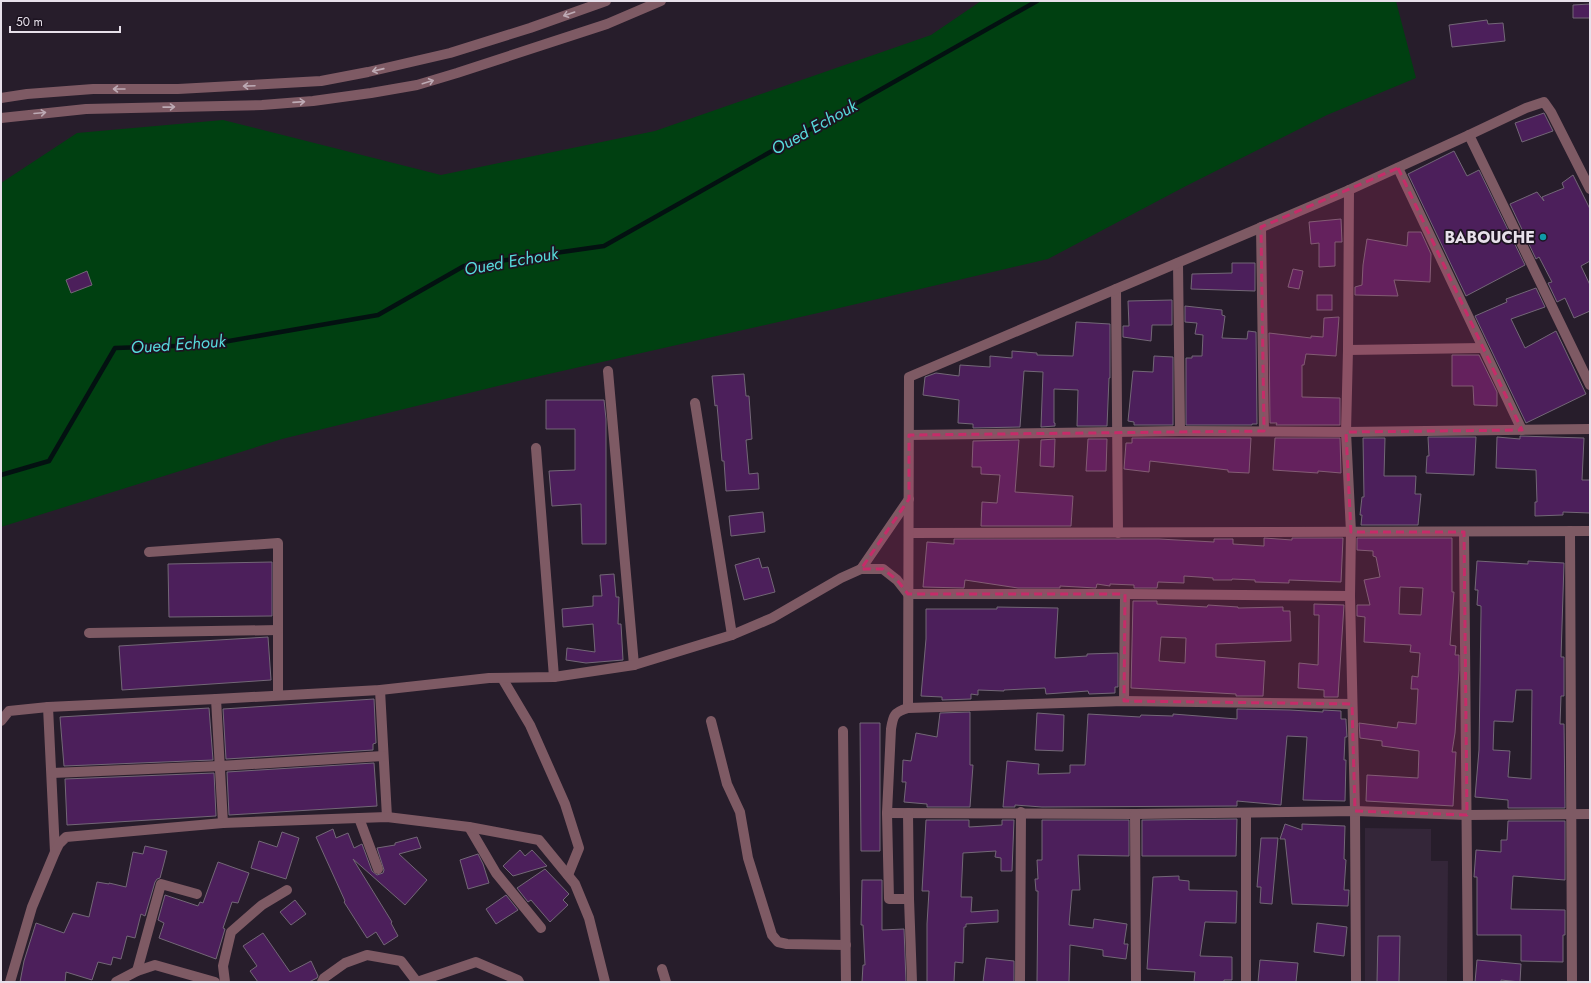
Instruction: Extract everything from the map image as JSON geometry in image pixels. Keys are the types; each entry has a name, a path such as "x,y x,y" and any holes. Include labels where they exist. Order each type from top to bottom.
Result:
{"street":[{"path":"1,98 27,94 93,89 178,88 321,82 450,53 530,28 606,1"},
{"path":"1,118 86,109 291,103 417,85 607,24 662,1"},
{"path":"908,708 910,377 1348,190 1526,108 1544,102 1551,112 1590,189"},
{"path":"1469,135 1590,385"},
{"path":"1398,168 1522,430"},
{"path":"1348,190 1348,350 1346,432 1351,532 1350,596 1355,811 1356,982"},
{"path":"1261,227 1264,432"},
{"path":"1178,263 1180,431"},
{"path":"1116,289 1118,533"},
{"path":"1348,350 1482,348"},
{"path":"608,371 634,664"},
{"path":"695,403 732,635"},
{"path":"909,435 1180,431 1346,432 1590,429"},
{"path":"536,448 554,677"},
{"path":"860,569 909,499"},
{"path":"1570,531 1570,815 1572,982"},
{"path":"909,533 1590,531"},
{"path":"1464,532 1468,982"},
{"path":"149,552 278,543 278,695"},
{"path":"1,721 10,711 48,707 380,690 502,678 554,677 634,664 732,635 772,618 841,578 860,569 883,569 897,580 908,594"},
{"path":"908,594 1350,596"},
{"path":"1124,701 1125,594"},
{"path":"89,634 278,630"},
{"path":"502,678 530,725 565,804 579,848 568,875"},
{"path":"380,690 387,817"},
{"path":"216,699 223,823"},
{"path":"909,899 889,899 887,813 891,729 892,718 898,711 908,708 1124,701 1352,704"},
{"path":"48,707 55,852"},
{"path":"711,721 727,784 743,822 748,858 772,935 778,942 787,944 846,945"},
{"path":"843,731 846,982"},
{"path":"52,773 220,766 383,756"},
{"path":"887,813 1021,812 1135,814 1355,811 1467,815 1590,814"},
{"path":"1020,982 1021,812"},
{"path":"1246,812 1246,982"},
{"path":"908,813 912,982"},
{"path":"1135,814 1136,982"},
{"path":"10,982 32,907 55,852 59,844 66,838 223,823 387,817 469,827 539,840 575,884 589,918 606,982"},
{"path":"359,818 378,869"},
{"path":"469,827 496,873 541,928"},
{"path":"137,971 161,884 197,894"},
{"path":"225,982 223,966 231,932 262,904 287,890"},
{"path":"322,982 324,978 345,964 367,955 401,961 417,982 476,962 519,982"},
{"path":"116,982 137,971 155,965 212,981"},
{"path":"662,969 666,982"}],"highlighted area":[{"path":"1398,168 1522,430 1346,432 1351,532 1464,532 1467,815 1355,811 1352,704 1124,701 1125,594 908,594 897,580 883,569 861,569 909,499 909,435 1264,431 1261,227"}],"shaded area":[{"path":"1365,828 1431,829 1431,861 1448,861 1447,982 1365,982"}],"green space":[{"path":"981,1 1396,1 1416,78 1327,115 1186,186 1048,259 518,381 282,439 1,527 1,183 77,133 223,120 441,175 655,131 931,35"}],"building":[{"path":"1590,4 1590,18 1573,18 1573,5"},
{"path":"1487,20 1488,24 1503,23 1505,41 1452,47 1449,25"},
{"path":"1544,113 1553,131 1522,142 1515,123"},
{"path":"1454,151 1467,176 1479,170 1525,265 1466,296 1408,174"},
{"path":"1573,175 1590,209 1590,261 1581,266 1590,285 1590,311 1574,318 1565,298 1557,302 1548,283 1552,282 1539,257 1536,259 1510,204 1537,192 1544,201 1542,197 1564,188 1562,183"},
{"path":"1341,219 1342,242 1335,242 1335,266 1319,267 1319,243 1311,244 1309,222"},
{"path":"1408,232 1421,232 1431,254 1430,282 1394,280 1398,296 1355,295 1355,287 1362,285 1367,239 1407,246"},
{"path":"1232,263 1255,263 1255,291 1191,289 1192,274 1232,273"},
{"path":"1293,269 1303,271 1299,289 1288,287"},
{"path":"87,271 92,285 71,293 66,280"},
{"path":"1536,288 1545,307 1511,319 1525,348 1556,331 1586,394 1526,423 1475,316 1507,302 1506,299"},
{"path":"1317,295 1332,295 1332,310 1317,310"},
{"path":"1172,300 1172,325 1152,325 1151,341 1123,337 1123,326 1129,326 1128,301"},
{"path":"1185,306 1222,310 1222,315 1225,316 1222,338 1247,339 1248,331 1256,332 1257,424 1186,425 1186,358 1192,358 1192,356 1202,356 1203,335 1195,334 1197,323 1185,322"},
{"path":"1339,317 1336,356 1306,354 1304,365 1302,365 1302,397 1340,398 1340,425 1276,425 1277,423 1270,423 1269,333 1311,338 1311,336 1323,337 1324,318"},
{"path":"1076,322 1110,324 1110,378 1107,426 1077,426 1078,390 1054,389 1055,426 1041,427 1043,372 1024,371 1020,427 973,428 973,424 958,423 959,400 923,395 925,377 936,373 959,376 960,365 990,367 990,356 1012,358 1012,351 1037,353 1037,355 1073,356"},
{"path":"1452,355 1479,355 1497,392 1497,406 1474,405 1473,386 1452,386"},
{"path":"1154,356 1173,357 1173,425 1134,425 1134,422 1128,421 1133,371 1153,372"},
{"path":"744,374 746,396 749,396 752,439 746,440 749,474 758,473 759,489 726,491 724,461 722,461 717,405 715,406 712,376"},
{"path":"546,400 604,400 606,419 606,544 582,544 581,504 552,506 549,471 575,470 575,429 546,429"},
{"path":"1520,436 1584,438 1582,480 1590,480 1590,513 1563,512 1563,515 1535,516 1535,502 1537,502 1536,470 1496,468 1497,437 1520,439"},
{"path":"1428,437 1476,437 1474,475 1426,473 1427,456 1429,456"},
{"path":"1132,438 1251,438 1249,473 1228,472 1228,470 1150,461 1149,472 1124,469 1126,443 1132,443"},
{"path":"1275,438 1340,438 1341,473 1273,470"},
{"path":"1363,438 1385,438 1384,476 1416,476 1415,494 1421,494 1418,525 1361,525 1362,515 1360,515 1362,497 1364,497"},
{"path":"1055,439 1054,467 1040,466 1041,440"},
{"path":"1088,439 1107,439 1106,471 1086,471"},
{"path":"1019,440 1015,492 1073,496 1071,526 981,526 982,502 997,503 1000,475 981,474 981,467 972,467 973,441"},
{"path":"763,512 765,532 731,536 729,516"},
{"path":"1264,538 1292,540 1292,538 1343,538 1341,582 1289,580 1289,583 1255,582 1255,580 1213,580 1213,578 1184,576 1184,583 1158,582 1157,588 1134,588 1134,585 1110,584 1110,586 1097,584 1096,588 1060,586 1060,588 1018,588 965,580 964,588 923,587 927,542 954,544 954,539 1159,539 1214,542 1214,539 1233,539 1233,544 1264,546"},
{"path":"1357,538 1452,538 1452,592 1454,592 1450,645 1456,646 1455,655 1459,655 1455,733 1452,752 1456,752 1453,806 1366,801 1367,775 1418,778 1419,751 1382,746 1382,741 1360,738 1359,723 1397,728 1398,722 1416,724 1418,689 1411,689 1412,676 1418,677 1420,653 1410,652 1411,645 1364,642 1365,617 1357,616 1357,605 1370,605 1364,580 1380,577 1376,557 1373,556 1373,551 1357,550","holes":["1400,587 1423,588 1421,615 1399,614"]},
{"path":"759,558 762,568 768,567 775,592 744,600 735,565"},
{"path":"1477,561 1528,564 1528,561 1564,563 1561,657 1564,657 1564,696 1561,696 1560,724 1564,724 1565,808 1508,808 1508,800 1475,797 1479,750 1481,606 1477,605 1478,590 1475,590","holes":["1516,690 1532,690 1531,779 1508,777 1510,751 1493,750 1494,721 1513,722"]},
{"path":"272,562 272,616 169,617 168,564"},
{"path":"614,574 616,597 619,597 618,624 621,624 623,660 586,663 566,660 567,648 595,652 593,624 563,627 562,609 593,606 593,596 602,596 600,575"},
{"path":"1133,601 1157,601 1157,604 1207,607 1208,605 1238,608 1283,607 1283,611 1290,611 1291,641 1216,644 1216,657 1265,661 1263,696 1236,696 1236,694 1131,688","holes":["1161,637 1186,638 1185,663 1159,661"]},
{"path":"1314,604 1344,605 1338,697 1324,697 1324,690 1298,688 1299,663 1318,665 1319,615 1314,615"},
{"path":"997,607 1058,608 1055,658 1087,656 1087,654 1118,653 1118,687 1115,687 1115,693 1089,694 1088,691 1046,694 1045,688 1004,691 978,690 978,695 971,694 971,699 942,700 942,697 921,696 926,639 926,609 997,609"},
{"path":"268,637 271,680 122,690 119,646"},
{"path":"374,699 376,743 373,744 373,750 226,759 223,709"},
{"path":"209,708 213,760 64,766 60,717"},
{"path":"1237,709 1323,712 1323,710 1341,711 1341,719 1346,719 1347,737 1345,737 1344,760 1346,760 1345,801 1303,800 1307,737 1287,736 1281,805 1237,801 1237,806 1042,807 1015,805 1015,807 1003,807 1007,761 1039,764 1038,774 1070,773 1070,765 1085,765 1088,714 1140,717 1141,715 1173,716 1173,714 1237,719"},
{"path":"970,712 970,765 973,765 970,807 927,807 927,804 904,802 906,782 902,782 903,760 911,761 916,733 937,737 940,713"},
{"path":"1037,713 1064,715 1063,751 1035,750"},
{"path":"860,723 880,723 880,851 861,851"},
{"path":"374,763 377,806 229,815 227,772"},
{"path":"214,773 216,816 67,825 65,779"},
{"path":"1237,819 1236,856 1142,856 1142,820"},
{"path":"926,820 969,820 969,827 1002,825 1002,820 1014,820 1012,871 1001,871 1001,858 995,857 996,851 963,853 961,897 972,897 971,912 998,910 998,922 966,924 966,927 964,927 963,963 955,962 954,982 927,982 927,924 929,891 922,891"},
{"path":"1042,820 1129,820 1129,856 1078,855 1080,890 1072,890 1069,925 1093,928 1094,919 1127,924 1124,944 1128,944 1126,959 1103,956 1103,950 1070,945 1069,982 1037,982 1038,891 1036,891 1035,879 1038,879 1037,860 1042,860"},
{"path":"1508,821 1565,821 1565,880 1513,876 1511,909 1565,910 1563,962 1521,961 1521,935 1477,935 1477,877 1474,877 1476,850 1501,852 1501,840 1507,840"},
{"path":"1285,824 1302,830 1302,824 1345,826 1344,859 1346,860 1344,890 1349,890 1348,906 1292,904 1285,839 1280,839"},
{"path":"333,829 336,838 348,833 354,848 362,844 372,871 377,875 383,873 384,870 377,848 395,845 395,843 417,837 421,848 399,854 427,880 405,905 353,859 392,922 391,923 398,936 384,945 376,932 367,938 344,902 345,901 316,837"},
{"path":"282,832 299,838 286,879 251,868 259,841 277,847"},
{"path":"1261,838 1278,838 1272,904 1260,903 1261,887 1257,887"},
{"path":"145,846 167,851 160,878 155,882 145,916 141,914 135,938 127,936 121,959 113,957 111,965 98,962 92,980 66,972 65,982 20,982 24,961 36,923 64,933 73,913 89,917 97,882 126,887 133,852 143,854"},
{"path":"520,850 525,856 532,850 547,866 513,876 503,866"},
{"path":"478,854 489,883 468,889 460,860"},
{"path":"218,862 249,873 238,903 232,902 223,928 225,929 216,959 159,938 164,923 158,920 165,895 198,906 200,902 203,903"},
{"path":"545,869 569,894 563,900 568,905 550,922 531,900 528,902 517,888"},
{"path":"1179,876 1179,880 1189,881 1189,890 1237,891 1236,923 1205,922 1200,956 1232,957 1232,980 1224,980 1224,982 1194,982 1195,972 1147,969 1153,877"},
{"path":"862,880 882,880 882,930 904,929 906,982 862,982 863,965 865,965 863,925 861,925"},
{"path":"506,895 518,910 496,924 486,909"},
{"path":"295,900 306,914 291,925 280,912"},
{"path":"1317,923 1347,927 1344,956 1314,952"},
{"path":"263,933 290,972 311,961 318,976 317,978 309,982 258,982 250,971 257,966 243,946"},
{"path":"1378,936 1400,936 1399,982 1377,982"},
{"path":"986,958 1014,961 1014,982 983,982"},
{"path":"1260,960 1298,963 1296,982 1258,982"},
{"path":"1477,960 1521,964 1520,982 1501,980 1501,982 1475,982"}],"waterway":[{"name":"Oued Echouk","path":"1,475 49,461 115,348 206,345 378,315 464,266 604,246 1037,1"}],"place":[{"name":"BABOUCHE","path":"1543,237"}]}
